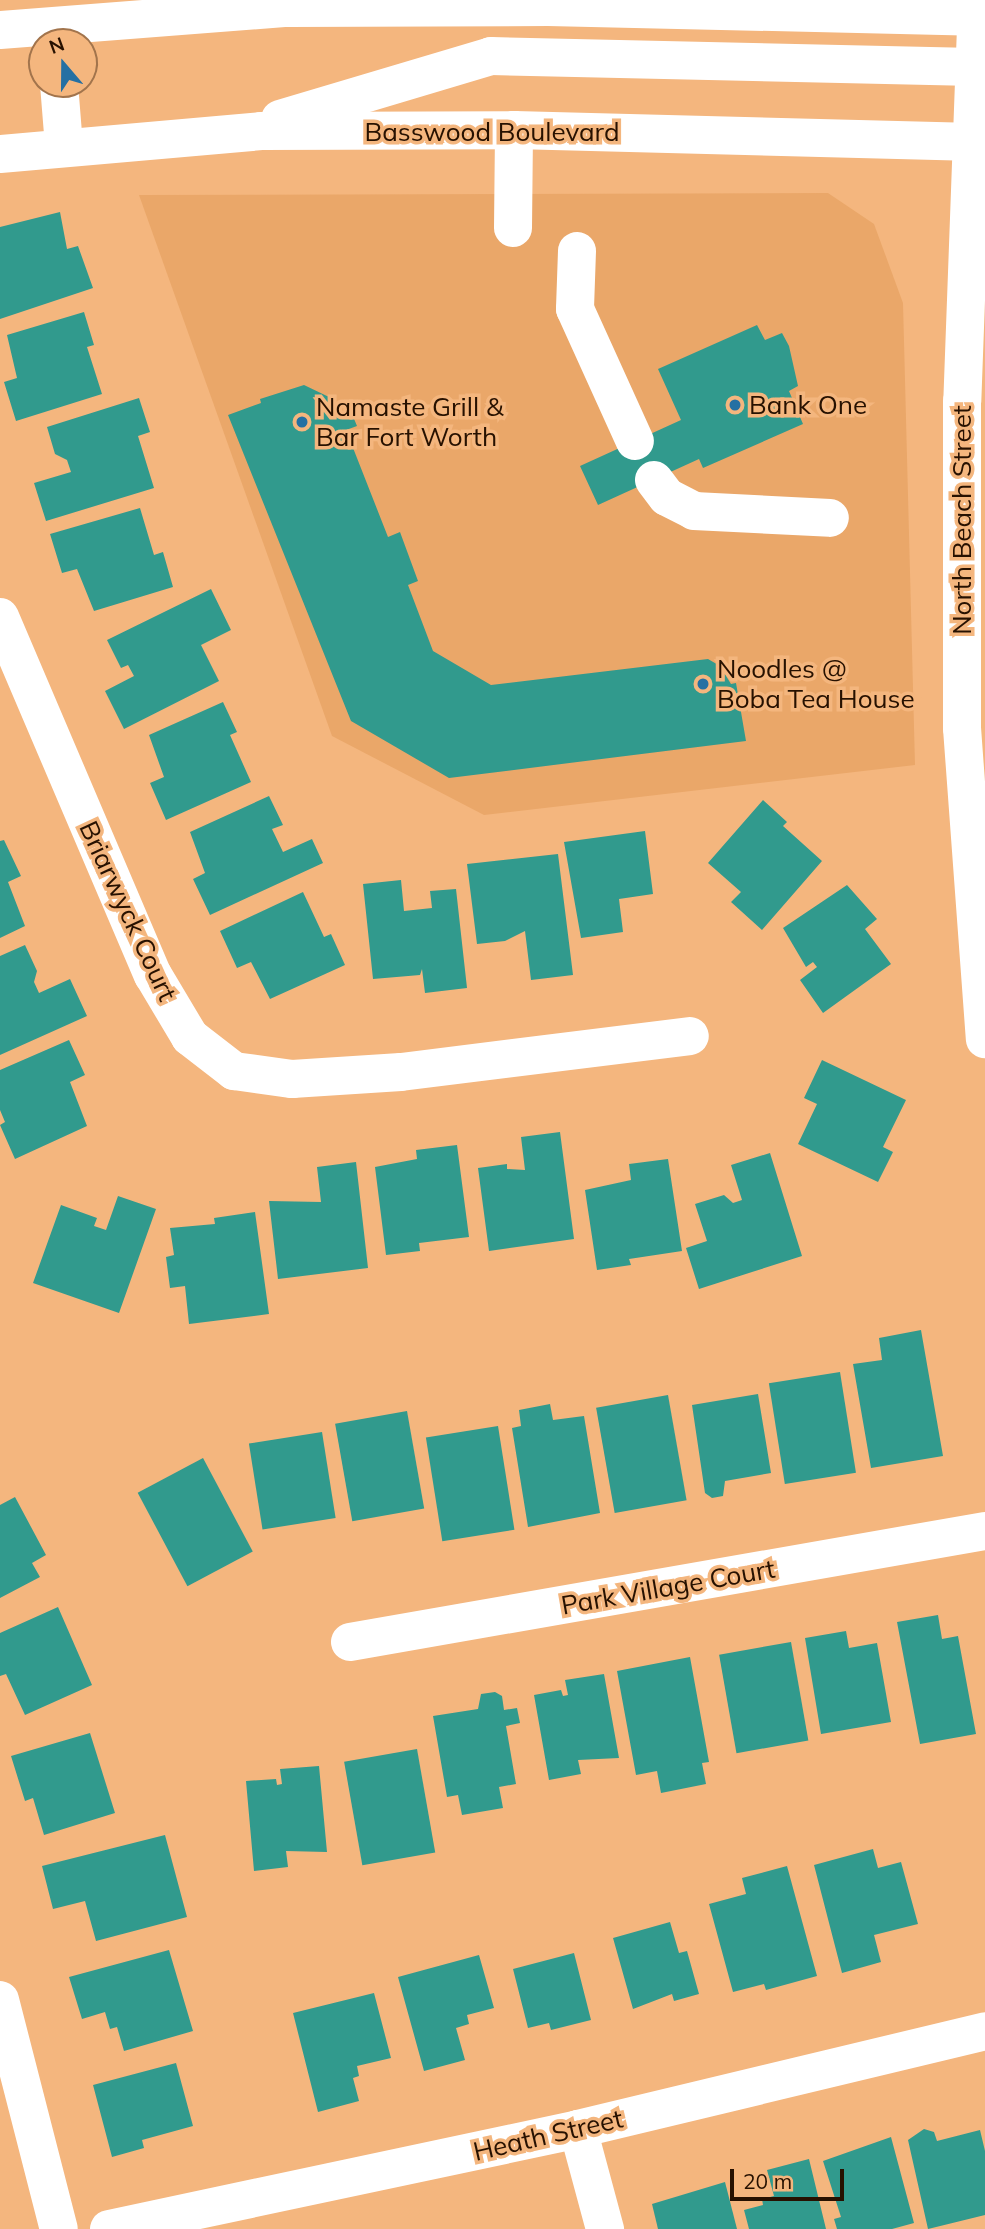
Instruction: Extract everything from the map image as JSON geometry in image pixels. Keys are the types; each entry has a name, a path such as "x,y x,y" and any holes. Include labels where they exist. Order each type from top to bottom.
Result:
{"main road":[{"path":"94,28 287,8 548,3 979,11"},
{"name":"North Beach Street","path":"979,11 981,139 962,401 962,728 985,1040"},
{"path":"0,30 28,31"},
{"path":"231,134 491,56 980,65"},
{"path":"60,98 64,146"},
{"path":"513,228 514,130"},
{"name":"Basswood Boulevard","path":"0,154 64,146 231,134 514,130 981,139"},
{"path":"577,251 575,309 635,441"},
{"path":"654,480 667,497 694,511 830,518"},
{"name":"Briarwyck Court","path":"0,617 153,975 190,1037 234,1071 292,1079 401,1072 690,1037"},
{"name":"Park Village Court","path":"350,1643 985,1531"},
{"path":"0,2002 59,2229"},
{"name":"Heath Street","path":"109,2229 578,2129 985,2031"},
{"path":"578,2129 605,2229"}],"shaded area":[{"path":"828,193 874,224 903,303 915,765 484,815 332,736 139,195"}],"building":[{"path":"60,212 67,249 78,246 93,288 0,319 0,227"},
{"path":"84,312 94,345 87,347 102,394 16,421 4,382 17,378 7,335"},
{"name":"Bank One","path":"757,325 765,340 782,333 789,346 798,386 789,391 803,424 703,468 699,459 598,505 580,466 681,420 658,369"},
{"path":"304,385 329,397 337,413 350,409 357,426 346,430 388,537 400,532 418,581 408,585 433,651 491,685 708,659 720,666 731,684 736,683 746,741 449,778 351,721 228,415 261,403 260,399"},
{"path":"139,398 150,432 138,436 154,488 46,521 34,483 71,472 67,460 55,454 47,427"},
{"path":"140,508 154,555 163,552 173,587 94,611 77,569 62,573 50,534"},
{"path":"211,589 231,630 201,645 219,681 124,729 105,691 134,676 128,665 121,668 107,640"},
{"path":"223,702 237,732 230,735 251,782 166,820 150,783 164,777 149,735"},
{"path":"269,796 283,825 272,829 283,852 312,839 323,863 210,915 193,879 205,873 190,832"},
{"path":"763,800 787,822 783,826 822,861 762,930 731,902 741,892 708,863"},
{"path":"645,831 653,894 619,899 623,932 581,938 564,842"},
{"path":"4,840 21,876 8,882 25,926 0,938 0,841"},
{"path":"558,854 573,975 531,980 525,931 505,941 477,944 467,864"},
{"path":"401,880 404,911 432,908 430,891 456,889 467,988 425,993 422,969 420,975 373,979 363,884"},
{"path":"847,885 877,919 865,929 891,964 823,1013 800,980 817,967 813,962 806,967 783,928"},
{"path":"303,892 324,937 331,934 345,965 270,999 251,962 237,968 220,931"},
{"path":"25,945 37,971 34,982 39,993 70,979 87,1016 0,1055 0,956"},
{"path":"69,1040 85,1075 70,1082 87,1126 15,1159 0,1125 5,1122 0,1110 0,1070"},
{"path":"822,1060 906,1100 883,1147 893,1152 878,1182 798,1144 817,1104 804,1098"},
{"path":"560,1132 574,1239 489,1251 478,1168 507,1164 507,1169 525,1170 521,1137"},
{"path":"457,1145 469,1237 419,1243 420,1251 386,1255 375,1167 417,1159 416,1150"},
{"path":"770,1153 802,1256 699,1289 686,1248 707,1241 695,1204 724,1195 733,1203 742,1200 731,1165"},
{"path":"668,1159 682,1251 629,1259 631,1265 597,1270 585,1190 631,1180 629,1164"},
{"path":"356,1162 368,1268 278,1279 269,1201 321,1202 317,1167"},
{"path":"118,1196 156,1209 119,1313 33,1283 61,1205 97,1218 94,1226 106,1230"},
{"path":"255,1212 269,1314 189,1324 185,1286 170,1288 166,1257 174,1255 170,1228 215,1224 214,1218"},
{"path":"921,1330 943,1456 871,1468 853,1364 882,1360 879,1338"},
{"path":"840,1372 856,1473 785,1484 769,1383"},
{"path":"758,1394 771,1473 725,1481 723,1496 712,1498 705,1493 692,1405"},
{"path":"668,1395 687,1500 615,1513 596,1408"},
{"path":"550,1404 553,1420 584,1416 600,1513 528,1527 512,1428 521,1426 519,1410"},
{"path":"407,1411 424,1508 352,1521 335,1424"},
{"path":"498,1426 514,1530 442,1541 426,1437"},
{"path":"322,1432 336,1518 263,1530 249,1444"},
{"path":"203,1458 253,1552 187,1586 138,1493"},
{"path":"15,1497 46,1555 32,1563 40,1577 0,1598 0,1505"},
{"path":"58,1607 92,1685 25,1715 6,1674 0,1676 0,1633"},
{"path":"938,1615 942,1639 958,1636 976,1734 920,1744 897,1622"},
{"path":"846,1631 849,1648 877,1643 891,1722 821,1734 805,1638"},
{"path":"791,1642 808,1740 736,1753 719,1655"},
{"path":"690,1657 709,1762 702,1763 706,1784 661,1793 657,1771 636,1775 617,1671"},
{"path":"604,1674 619,1758 578,1760 581,1774 549,1780 534,1695 561,1690 563,1696 568,1695 565,1680"},
{"path":"495,1692 502,1696 504,1710 517,1708 520,1723 506,1726 516,1784 499,1787 503,1808 462,1815 458,1795 447,1797 433,1716 478,1709 481,1694"},
{"path":"90,1733 115,1813 44,1835 33,1798 25,1801 11,1756"},
{"path":"417,1749 435,1852 362,1865 344,1762"},
{"path":"319,1766 327,1852 286,1851 288,1867 254,1871 246,1781 276,1779 277,1785 282,1784 280,1769"},
{"path":"165,1835 187,1917 96,1941 85,1901 53,1909 42,1866"},
{"path":"873,1849 878,1868 901,1862 918,1924 874,1935 881,1962 842,1973 814,1865"},
{"path":"787,1866 817,1976 766,1990 764,1984 733,1992 709,1904 746,1894 742,1878"},
{"path":"670,1922 679,1953 687,1951 699,1994 674,2001 672,1994 633,2009 613,1938"},
{"path":"169,1950 193,2031 124,2051 117,2027 110,2029 105,2012 82,2019 69,1977"},
{"path":"574,1953 591,2020 551,2030 549,2023 528,2028 513,1969"},
{"path":"479,1955 494,2008 467,2015 469,2024 456,2028 465,2060 424,2071 398,1977"},
{"path":"374,1993 391,2058 357,2066 359,2076 353,2078 359,2101 318,2112 293,2013"},
{"path":"176,2063 193,2126 142,2140 144,2148 112,2157 93,2085"},
{"path":"924,2129 934,2132 937,2141 980,2130 985,2151 985,2215 928,2229 908,2140"},
{"path":"891,2137 914,2223 892,2229 837,2229 834,2219 841,2217 823,2161"},
{"path":"809,2159 826,2229 749,2229 744,2210 763,2205 762,2199 774,2196 767,2170"},
{"path":"725,2182 737,2229 658,2229 652,2204"}],"place":[{"name":"Bank One","path":"735,405"},
{"name":"Namaste Grill & Bar Fort Worth","path":"302,422"},
{"name":"Noodles @ Boba Tea House","path":"703,684"}]}
